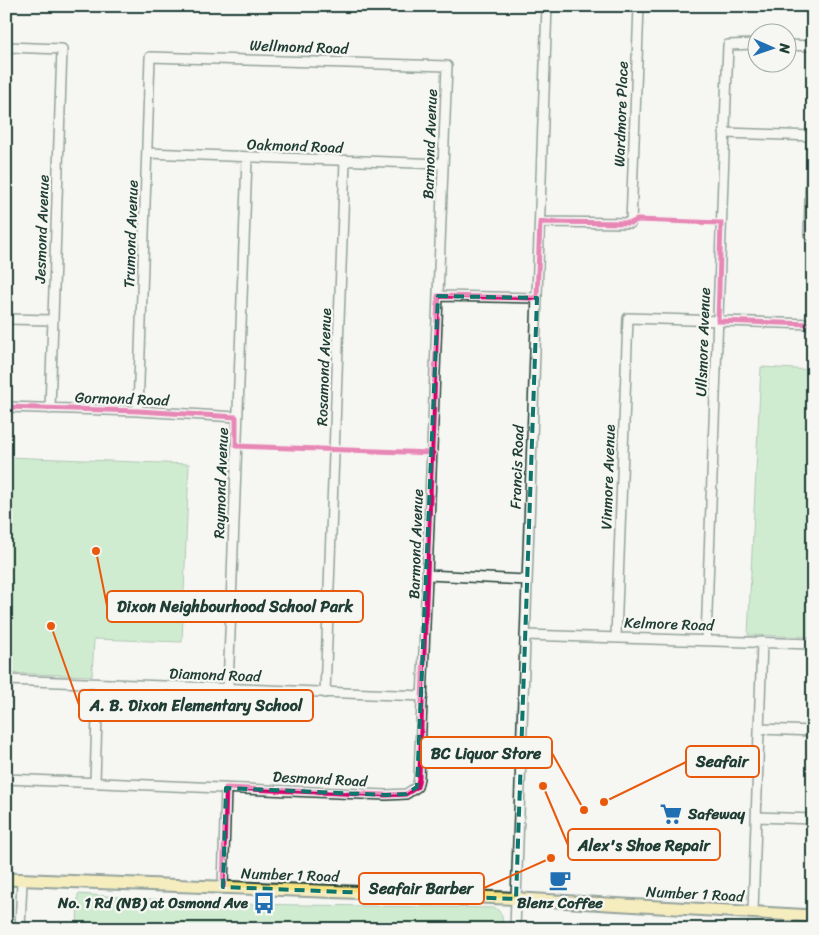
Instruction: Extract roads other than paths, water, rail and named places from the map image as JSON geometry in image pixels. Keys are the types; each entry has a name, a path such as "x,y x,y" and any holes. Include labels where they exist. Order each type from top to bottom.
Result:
{"main road":[{"name":"Number 1 Road","path":"6,879 516,899 813,916"}],"street":[{"name":"Francis Road","path":"515,929 547,6"},
{"name":"Wardmore Place","path":"540,222 631,223 639,6"},
{"name":"Ullsmore Avenue","path":"706,639 728,45 746,44"},
{"path":"796,45 813,46"},
{"name":"Jesmond Avenue","path":"6,47 62,49 50,409"},
{"name":"Wellmond Road","path":"150,57 447,66"},
{"name":"Trumond Avenue","path":"138,411 150,57"},
{"name":"Barmond Avenue","path":"412,792 419,778 423,696 447,66"},
{"path":"724,133 813,136 809,235 813,235"},
{"name":"Oakmond Road","path":"147,153 247,159 443,164"},
{"name":"Raymond Avenue","path":"228,689 236,417 247,159"},
{"name":"Rosamond Avenue","path":"325,693 345,161"},
{"path":"438,296 538,298"},
{"name":"Vinmore Avenue","path":"616,636 628,318 718,321"},
{"path":"6,319 52,320"},
{"path":"718,321 813,324"},
{"name":"Gormond Road","path":"6,408 138,411 236,417"},
{"path":"428,575 526,580"},
{"name":"Kelmore Road","path":"525,635 616,636 813,644"},
{"path":"753,912 762,642"},
{"name":"Diamond Road","path":"6,680 423,696"},
{"path":"95,782 98,684"},
{"path":"760,729 813,731"},
{"name":"Desmond Road","path":"6,779 386,795 412,792"},
{"path":"223,887 226,788"},
{"path":"757,817 813,819"},
{"path":"20,929 22,880"}],"place":[{"name":"Dixon Neighbourhood School Park","path":"96,551"},
{"name":"A. B. Dixon Elementary School","path":"51,626"},
{"name":"Alex's Shoe Repair","path":"543,786"},
{"name":"Seafair","path":"604,802"},
{"name":"BC Liquor Store","path":"584,810"},
{"name":"Safeway","path":"671,814"},
{"name":"Seafair Barber","path":"551,858"},
{"name":"Blenz Coffee","path":"560,880"},
{"name":"No. 1 Rd (NB) at Osmond Ave","path":"264,903"}]}
